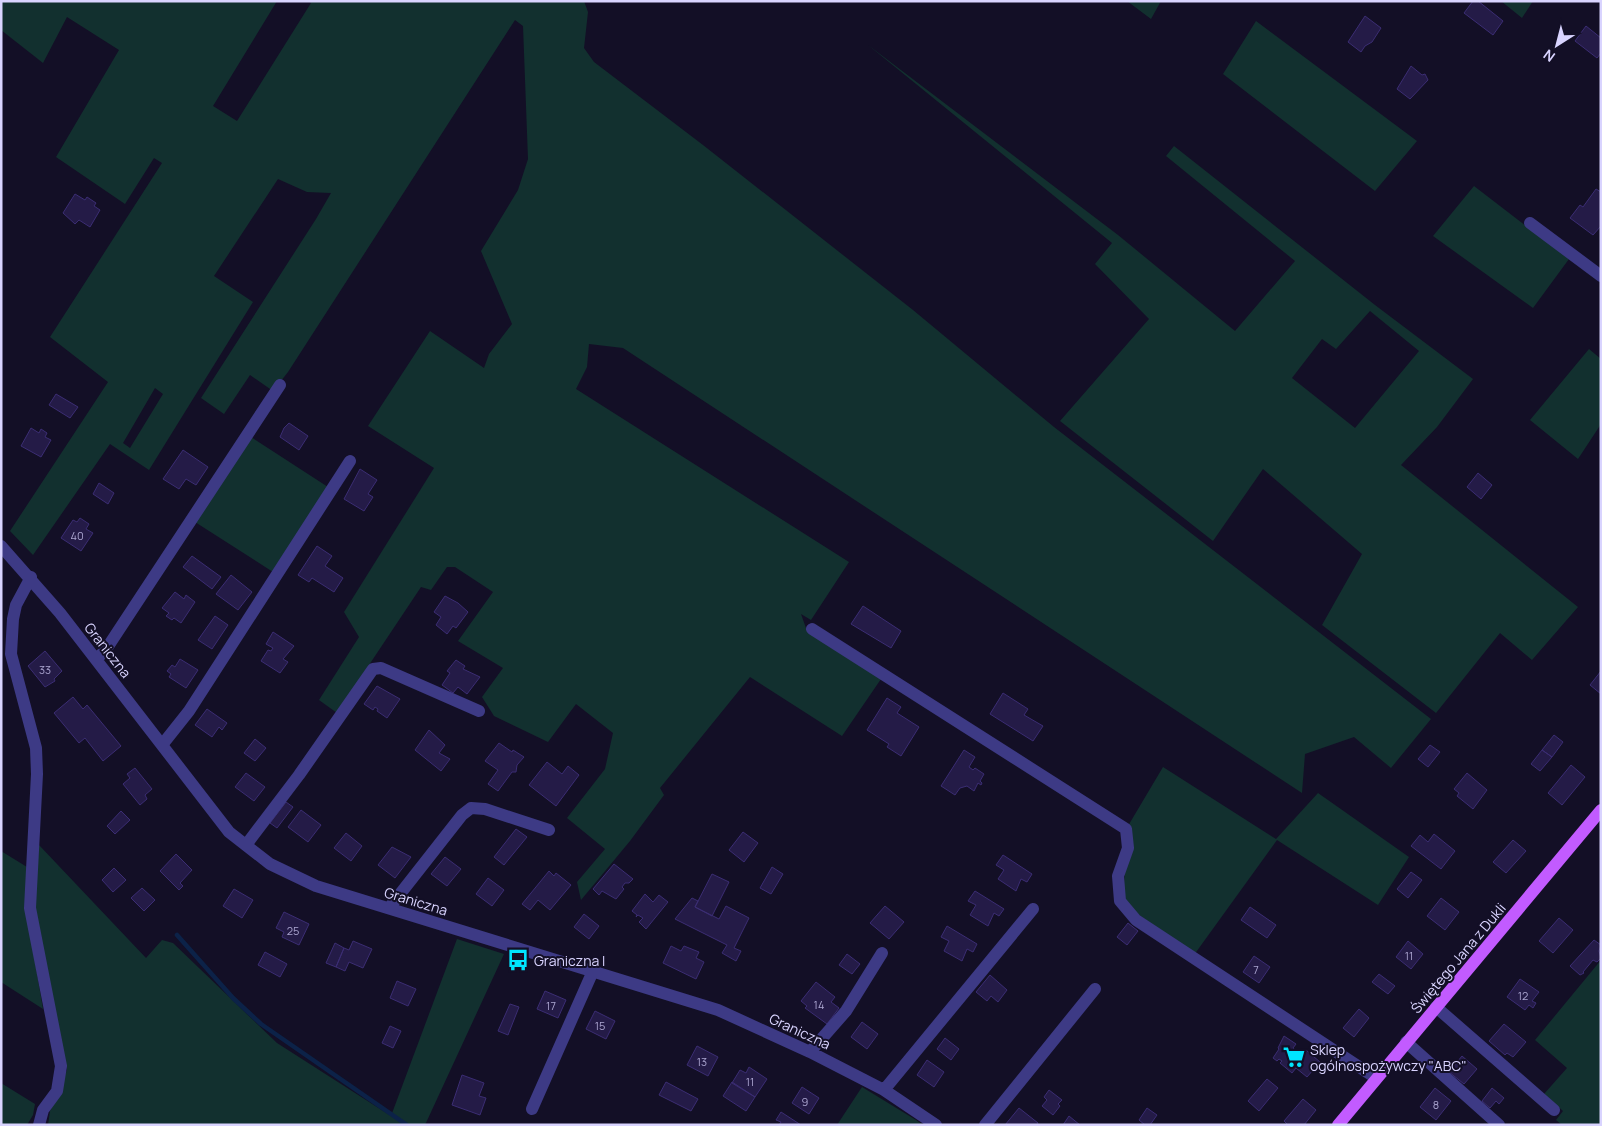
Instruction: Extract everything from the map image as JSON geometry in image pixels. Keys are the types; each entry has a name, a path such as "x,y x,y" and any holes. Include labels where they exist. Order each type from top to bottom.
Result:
{"main road":[{"name":"Świętego Jana z Dukli","path":"1338,1125 1601,810"}],"street":[{"path":"1530,224 1601,276"},
{"path":"96,659 105,650 280,385"},
{"path":"162,745 188,711 350,461"},
{"name":"Graniczna","path":"1,546 30,577 96,659 229,832 270,864 316,886 718,1010 810,1052 884,1090 936,1125"},
{"path":"30,577 16,605 13,619 12,654 36,748 37,768 30,908 61,1066 57,1092 43,1110 39,1125"},
{"path":"812,629 1126,829 1128,848 1118,876 1120,901 1136,920 1376,1078"},
{"path":"246,845 299,775 373,669 381,668 479,711"},
{"path":"389,908 462,815 471,808 484,809 548,830"},
{"path":"884,1090 1033,909"},
{"path":"810,1052 846,1010 882,953"},
{"path":"532,1109 593,971"},
{"path":"985,1125 1095,989"},
{"path":"1436,1007 1554,1110"},
{"path":"1406,1042 1499,1125"}],"green space":[{"path":"1,1 277,1 213,106 237,121 311,3 309,1 584,1 588,12 584,48 594,62 913,310 1054,427 1431,719 1391,768 1354,737 1305,754 1302,793 623,348 589,344 587,367 576,389 849,562 811,620 801,614 807,631 881,679 842,736 750,677 660,788 664,795 630,841 581,900 577,882 605,849 567,818 605,769 613,733 576,704 548,742 494,716 482,697 503,668 458,641 493,592 455,567 447,567 431,590 421,587 337,713 319,700 359,637 344,612 434,468 368,426 430,331 484,368 489,354 512,324 481,251 518,190 528,159 523,26 515,20 288,372 273,391 250,375 224,414 201,398 331,193 307,192 278,179 214,276 253,302 149,470 110,444 33,555 10,531 108,382 50,337 162,163 154,158 125,204 56,157 119,50 67,17 43,63 1,30","holes":["155,388 163,394 130,448 123,443"]},
{"path":"1127,1 1161,1 1151,19"},
{"path":"1501,1 1533,1 1522,18"},
{"path":"1256,21 1417,141 1375,191 1223,74"},
{"path":"868,45 1118,235 1235,331 1295,261 1166,156 1174,146 1375,305 1473,379 1437,427 1401,465 1578,607 1532,660 1500,633 1436,713 1322,625 1362,554 1263,469 1213,541 1060,421 1149,319 1095,264 1112,243","holes":["1370,311 1419,351 1355,428 1292,378 1322,339 1336,349"]},
{"path":"1474,186 1569,259 1533,308 1433,236"},
{"path":"1589,349 1601,359 1601,424 1578,459 1530,420"},
{"path":"251,437 328,487 273,572 195,522"},
{"path":"1163,767 1276,839 1318,793 1409,857 1378,905 1277,840 1194,955 1135,912 1123,898 1128,826"},
{"path":"39,845 146,958 162,940 173,943 277,1043 391,1116 457,939 504,954 425,1125 48,1125 50,1111 67,1070 34,907"},
{"path":"1,851 27,867 26,908 43,1009 1,982"},
{"path":"1601,960 1601,1125 1562,1125 1556,1120 1563,1111 1544,1094 1567,1068 1535,1040"},
{"path":"1,1083 35,1104 33,1115 27,1125 1,1125"},
{"path":"862,1087 916,1120 923,1125 837,1125"}],"building":[{"path":"1473,1 1478,1 1503,21 1493,35 1464,13"},
{"path":"1365,16 1381,28 1372,42 1365,46 1361,52 1348,42"},
{"path":"1586,26 1601,38 1601,53 1597,58 1575,41"},
{"path":"1411,66 1422,75 1425,74 1428,80 1410,99 1397,89"},
{"path":"1596,189 1601,192 1601,226 1593,235 1570,218 1580,205 1583,207"},
{"path":"75,194 85,200 87,197 96,203 94,206 100,210 90,227 79,220 75,224 63,213"},
{"path":"56,394 78,407 70,418 49,405"},
{"path":"289,423 308,436 299,450 280,437 284,428"},
{"path":"31,428 39,433 41,429 47,433 45,437 51,440 41,457 21,446"},
{"path":"183,450 208,467 196,485 186,479 179,489 163,479"},
{"path":"360,469 377,480 368,494 373,497 364,511 344,499"},
{"path":"1478,473 1492,485 1481,499 1467,487"},
{"path":"99,483 114,493 108,504 93,494"},
{"path":"80,518 89,524 86,529 93,533 81,551 61,538 73,520 77,522"},
{"path":"317,546 332,556 325,566 343,578 334,592 312,578 309,582 298,575"},
{"path":"192,556 221,577 212,589 183,567"},
{"path":"231,575 252,592 238,610 216,594"},
{"path":"175,592 184,599 186,595 195,602 181,623 174,618 172,620 166,616 169,613 162,608"},
{"path":"445,596 458,603 468,612 456,628 453,626 447,634 436,625 441,617 434,612"},
{"path":"863,606 901,631 891,648 851,624"},
{"path":"215,616 228,625 212,649 198,640"},
{"path":"273,632 294,646 283,659 288,662 280,673 261,661 268,650 271,651 273,648 266,644"},
{"path":"45,651 62,671 54,679 55,681 45,687 28,666"},
{"path":"180,659 198,670 186,688 169,677 171,674 167,671 172,665 175,667"},
{"path":"456,660 465,666 463,669 480,677 467,694 458,687 453,693 442,685 450,673 447,671"},
{"path":"1601,671 1601,694 1590,685"},
{"path":"377,686 400,699 387,718 377,711 378,709 375,707 373,710 364,704"},
{"path":"1003,693 1028,709 1024,715 1043,726 1033,741 990,714"},
{"path":"73,697 83,709 87,705 121,746 103,761 85,738 79,743 54,713"},
{"path":"887,698 901,707 897,713 919,727 901,756 887,747 889,744 867,730"},
{"path":"207,709 227,723 222,730 219,727 212,737 195,725"},
{"path":"429,730 445,745 439,753 450,759 441,771 415,750"},
{"path":"1554,735 1563,742 1552,757 1542,750"},
{"path":"255,739 266,748 255,761 244,753"},
{"path":"499,743 512,752 513,750 524,757 517,765 516,772 512,772 498,791 488,784 498,770 485,761"},
{"path":"1430,745 1440,752 1428,767 1418,759"},
{"path":"964,750 975,757 969,767 973,770 975,768 984,774 980,781 981,785 978,783 974,791 967,786 960,788 955,795 941,786"},
{"path":"1542,750 1552,757 1540,771 1531,764"},
{"path":"547,762 562,774 568,766 579,775 556,806 529,785"},
{"path":"1571,765 1585,777 1562,805 1548,793"},
{"path":"135,768 152,789 145,795 147,799 140,805 123,784 130,778 127,774"},
{"path":"246,773 265,787 254,801 235,787"},
{"path":"1467,773 1487,790 1473,809 1457,796 1459,793 1454,789"},
{"path":"286,802 293,807 277,828 270,823"},
{"path":"301,810 321,825 308,842 288,827"},
{"path":"121,811 130,820 115,834 107,826"},
{"path":"516,829 527,837 504,865 494,857"},
{"path":"743,832 758,843 744,862 729,850"},
{"path":"346,833 362,846 351,861 334,848"},
{"path":"1434,834 1455,851 1441,869 1411,846 1420,835 1428,842"},
{"path":"1513,840 1526,851 1506,873 1493,862"},
{"path":"392,847 411,857 395,878 378,865"},
{"path":"176,854 192,870 180,883 183,886 179,890 160,871"},
{"path":"1003,855 1032,874 1027,882 1021,879 1016,891 998,879 1004,870 996,865"},
{"path":"445,857 461,869 447,886 431,874"},
{"path":"614,864 633,879 629,883 625,883 622,887 624,889 616,899 602,891 599,895 593,889"},
{"path":"772,867 783,874 771,894 760,888"},
{"path":"114,868 126,880 113,892 102,880"},
{"path":"549,871 554,876 556,873 571,885 550,910 538,900 530,910 522,904"},
{"path":"1411,872 1422,880 1408,898 1397,889"},
{"path":"712,874 729,882 712,916 695,907"},
{"path":"488,878 504,890 492,906 476,894"},
{"path":"142,888 155,900 144,911 131,898"},
{"path":"234,889 253,900 242,918 223,906"},
{"path":"975,891 1004,909 999,916 994,913 988,926 970,915 976,905 968,901"},
{"path":"645,894 653,902 659,895 668,902 646,929 639,922 643,918 638,915 636,917 637,915 632,911"},
{"path":"692,898 698,901 695,907 719,919 726,906 749,918 734,948 741,951 736,961 722,953 727,945 675,919"},
{"path":"1441,898 1459,912 1445,930 1427,916"},
{"path":"885,906 904,922 889,939 870,923"},
{"path":"1250,907 1276,925 1267,938 1241,920"},
{"path":"284,912 309,924 299,945 282,937 284,932 276,928"},
{"path":"584,914 599,926 589,939 574,927"},
{"path":"1559,918 1573,930 1553,953 1539,941"},
{"path":"1128,923 1138,931 1127,945 1117,937"},
{"path":"947,926 977,944 973,952 967,949 962,961 944,951 949,941 941,937"},
{"path":"1594,940 1601,945 1599,951 1601,958 1597,962 1593,960 1584,973 1580,975 1570,966"},
{"path":"353,941 372,949 363,968 349,962 345,971 336,967 344,948 349,950"},
{"path":"1408,941 1423,954 1411,969 1396,957"},
{"path":"335,943 344,948 336,967 326,963"},
{"path":"671,946 681,951 684,946 699,952 696,958 704,962 696,979 663,963"},
{"path":"265,952 287,964 280,977 258,965"},
{"path":"847,954 860,964 852,974 839,965"},
{"path":"1254,956 1270,967 1259,983 1243,972"},
{"path":"1379,974 1395,986 1388,994 1372,982"},
{"path":"990,975 1007,990 998,1002 991,996 987,1001 976,992"},
{"path":"1520,979 1539,992 1532,1001 1536,1003 1533,1008 1529,1005 1525,1010 1507,997"},
{"path":"397,981 416,989 408,1006 390,998"},
{"path":"816,982 835,997 831,1002 839,1008 827,1024 805,1008 807,1006 801,1001"},
{"path":"545,991 566,1000 558,1018 537,1009"},
{"path":"510,1004 519,1007 508,1035 498,1031"},
{"path":"1359,1009 1369,1018 1354,1037 1343,1028"},
{"path":"595,1011 615,1021 606,1039 586,1029"},
{"path":"862,1022 878,1034 867,1049 851,1037"},
{"path":"1504,1024 1526,1042 1513,1057 1507,1053 1505,1055 1489,1041"},
{"path":"390,1026 401,1031 393,1048 382,1043"},
{"name":"Sklep ogólnospożywczy \"ABC\"","path":"1284,1036 1296,1044 1293,1048 1302,1056 1306,1050 1320,1062 1307,1077 1296,1068 1292,1073 1280,1063 1282,1061 1279,1059 1277,1061 1273,1058"},
{"path":"945,1038 959,1049 951,1060 937,1049"},
{"path":"697,1046 718,1057 708,1076 687,1065"},
{"path":"1462,1056 1477,1069 1464,1084 1449,1072"},
{"path":"927,1060 944,1072 934,1087 917,1075"},
{"path":"749,1067 767,1079 755,1097 732,1083 740,1070 746,1073"},
{"path":"462,1075 484,1083 479,1096 486,1098 480,1115 452,1105"},
{"path":"1267,1079 1278,1088 1259,1111 1248,1101"},
{"path":"666,1082 698,1099 691,1111 659,1095"},
{"path":"732,1082 755,1097 746,1111 723,1096"},
{"path":"802,1087 819,1098 809,1114 792,1103"},
{"path":"1435,1088 1451,1101 1436,1120 1420,1107"},
{"path":"1492,1088 1504,1098 1499,1104 1496,1101 1490,1108 1482,1101"},
{"path":"1049,1090 1062,1100 1053,1115 1042,1106 1047,1100 1044,1097"},
{"path":"1303,1099 1316,1110 1304,1125 1288,1125 1284,1121"},
{"path":"1019,1108 1038,1123 1037,1125 1005,1125"},
{"path":"1147,1108 1157,1115 1150,1125 1145,1125 1139,1120"},
{"path":"781,1112 801,1125 779,1125 781,1122 776,1120"},
{"path":"1069,1116 1080,1125 1063,1125"}],"waterway":[{"path":"177,935 233,998 261,1024 407,1125"}],"place":[{"name":"Graniczna I","path":"518,960"},
{"name":"Sklep ogólnospożywczy \"ABC\"","path":"1294,1057"}]}
